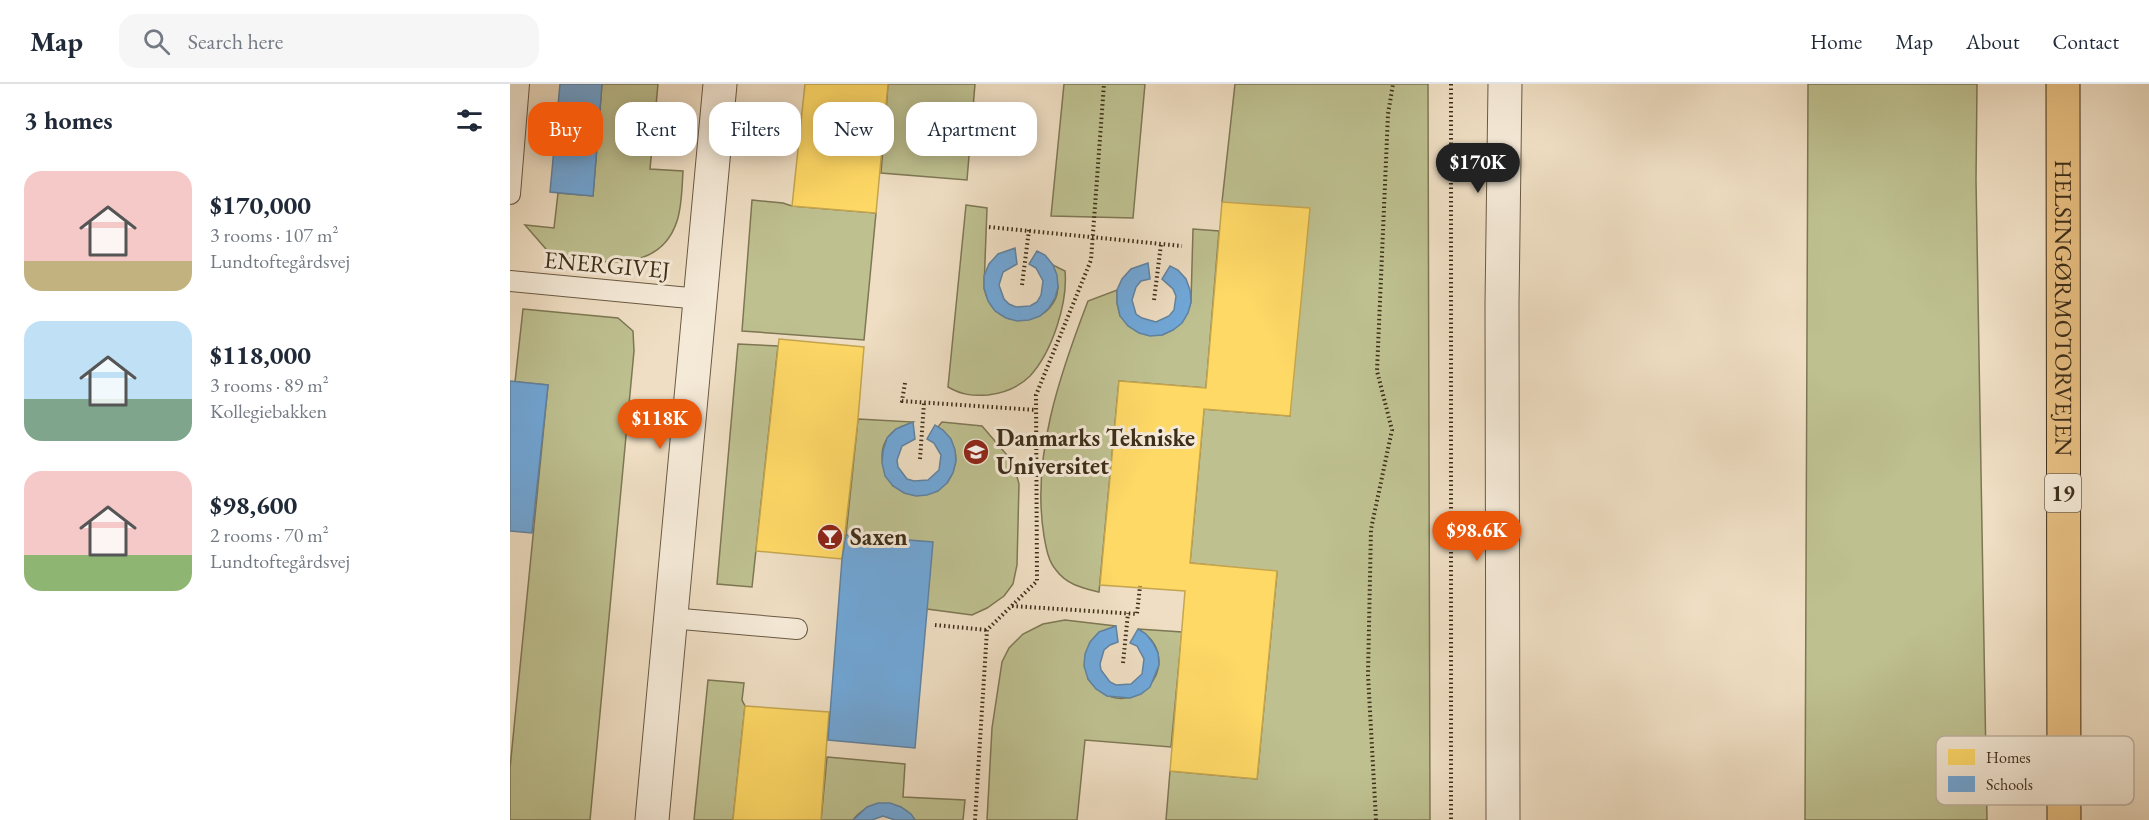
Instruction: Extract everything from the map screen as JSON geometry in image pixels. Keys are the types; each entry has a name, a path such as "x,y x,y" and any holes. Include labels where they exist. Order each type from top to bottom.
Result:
{"highway":[{"name":"HELSINGØRMOTORVEJEN","path":"2063,84 2064,736"},
{"name":"HELSINGØRMOTORVEJEN","path":"2064,805 2064,820"}],"street":[{"path":"652,820 720,84"},
{"path":"1503,820 1502,304 1505,84"}],"lane":[{"path":"510,194 519,84"},
{"name":"ENERGIVEJ","path":"510,281 700,299"},
{"path":"670,618 797,629"}],"path":[{"path":"975,820 987,630 1037,581 1036,395 1091,260 1104,84"},
{"path":"1376,820 1368,675 1371,529 1392,430 1377,371 1388,114 1393,84"},
{"path":"1450,84 1451,820"},
{"path":"989,227 1182,246"},
{"path":"1022,285 1029,230"},
{"path":"1154,300 1161,244"},
{"path":"904,382 902,401 1036,410"},
{"path":"920,459 924,403"},
{"path":"1012,606 1137,614 1140,586"},
{"path":"1122,663 1128,613"},
{"path":"934,625 987,630"}],"green space":[{"path":"602,84 658,84 656,102 615,102 615,156 651,156 650,169 683,171 681,203 677,221 668,239 656,251 641,258 606,262 552,256 525,225 554,228 558,193 593,196 596,156 603,156 603,102 601,102"},
{"path":"888,84 975,84 974,102 906,102 906,156 969,156 967,180 881,173 882,156 894,156 894,102 887,102"},
{"path":"1064,84 1145,84 1133,218 1051,216"},
{"path":"1235,84 1428,84 1430,820 1166,820 1170,771 1257,779 1277,572 1190,563 1204,409 1290,416 1222,202"},
{"path":"1808,84 1977,84 1976,180 1986,736 1936,736 1936,805 1987,805 1987,820 1805,820"},
{"path":"752,200 876,213 864,340 742,331"},
{"path":"966,205 987,208 984,288 990,304 1002,316 1023,320 1042,314 1055,299 1058,288 1053,265 1065,271 1061,312 1052,341 1038,366 1026,380 1016,386 988,395 967,394 948,387"},
{"path":"1193,229 1219,231 1206,388 1119,381 1099,592 1081,587 1060,575 1051,562 1044,536 1041,506 1041,476 1045,446 1067,357 1088,301 1117,290 1120,316 1162,335 1181,322 1191,302"},
{"path":"523,309 618,318 633,331 634,351 590,820 510,820 510,768 548,385 515,382"},
{"path":"738,344 778,346 752,587 717,584"},
{"path":"858,419 913,422 895,430 885,443 883,465 893,486 947,483 955,467 956,459 950,440 938,427 942,422 982,426 1013,462 1019,484 1017,565 1013,584 1004,596 972,615 927,609 846,535"},
{"path":"1065,620 1116,626 1105,630 1093,639 1089,652 1088,679 1104,694 1121,698 1136,695 1149,686 1157,673 1159,658 1153,643 1138,629 1182,632 1171,747 1085,740 1077,820 987,820 992,728 1002,662 1009,648 1023,634 1043,624"},
{"path":"708,680 744,683 742,700 745,706 733,820 694,820"},
{"path":"827,757 905,764 903,797 965,800 963,820 915,820 901,808 884,804 867,808 853,820 821,820"}],"building: Homes":[{"path":"805,84 888,84 886,102 813,102 813,156 881,156 876,213 792,206 797,156 801,156 801,122"},
{"path":"1222,202 1310,208 1290,416 1204,409 1190,563 1277,571 1257,779 1170,771 1185,591 1100,585 1119,381 1206,388"},
{"path":"779,339 864,347 842,559 756,551"},
{"path":"745,706 829,712 821,820 733,820"}],"building: Schools":[{"path":"560,84 602,84 601,102 558,102"},
{"path":"553,156 596,156 593,196 550,192"},
{"path":"1015,248 1017,264 1003,272 999,285 1004,299 1009,304 1016,307 1030,306 1037,302 1041,295 1043,281 1036,268 1029,264 1037,251 1045,255 1057,275 1058,287 1049,308 1040,316 1029,320 1017,321 1006,318 995,311 988,301 984,288 984,276 989,264 998,254"},
{"path":"1148,263 1150,279 1141,281 1136,287 1132,300 1136,314 1142,318 1156,322 1169,316 1174,310 1176,296 1173,289 1162,279 1170,266 1178,270 1186,279 1190,290 1191,302 1182,323 1162,335 1150,336 1139,333 1128,326 1120,316 1117,303 1117,290 1122,279 1131,269"},
{"path":"510,381 548,385 532,533 510,531"},
{"path":"913,422 915,439 902,446 897,460 898,467 907,479 928,480 939,470 941,455 934,443 927,439 935,425 951,439 955,450 956,461 947,483 938,491 927,495 916,496 904,493 893,486 885,476 882,463 887,438 896,429"},
{"path":"846,535 933,542 915,748 828,740 842,559"},
{"path":"1116,626 1118,642 1104,650 1100,664 1101,670 1110,682 1116,685 1131,684 1142,674 1144,659 1137,646 1130,643 1138,629 1146,634 1158,653 1159,665 1150,687 1130,698 1107,696 1096,689 1088,679 1084,666 1085,654 1090,642 1099,632"},
{"path":"878,803 890,803 901,807 915,820 895,820 883,816 872,820 853,820 867,807"}],"place":[{"name":"Danmarks Tekniske Universitet","path":"976,452"},
{"name":"Saxen","path":"830,537"}]}
